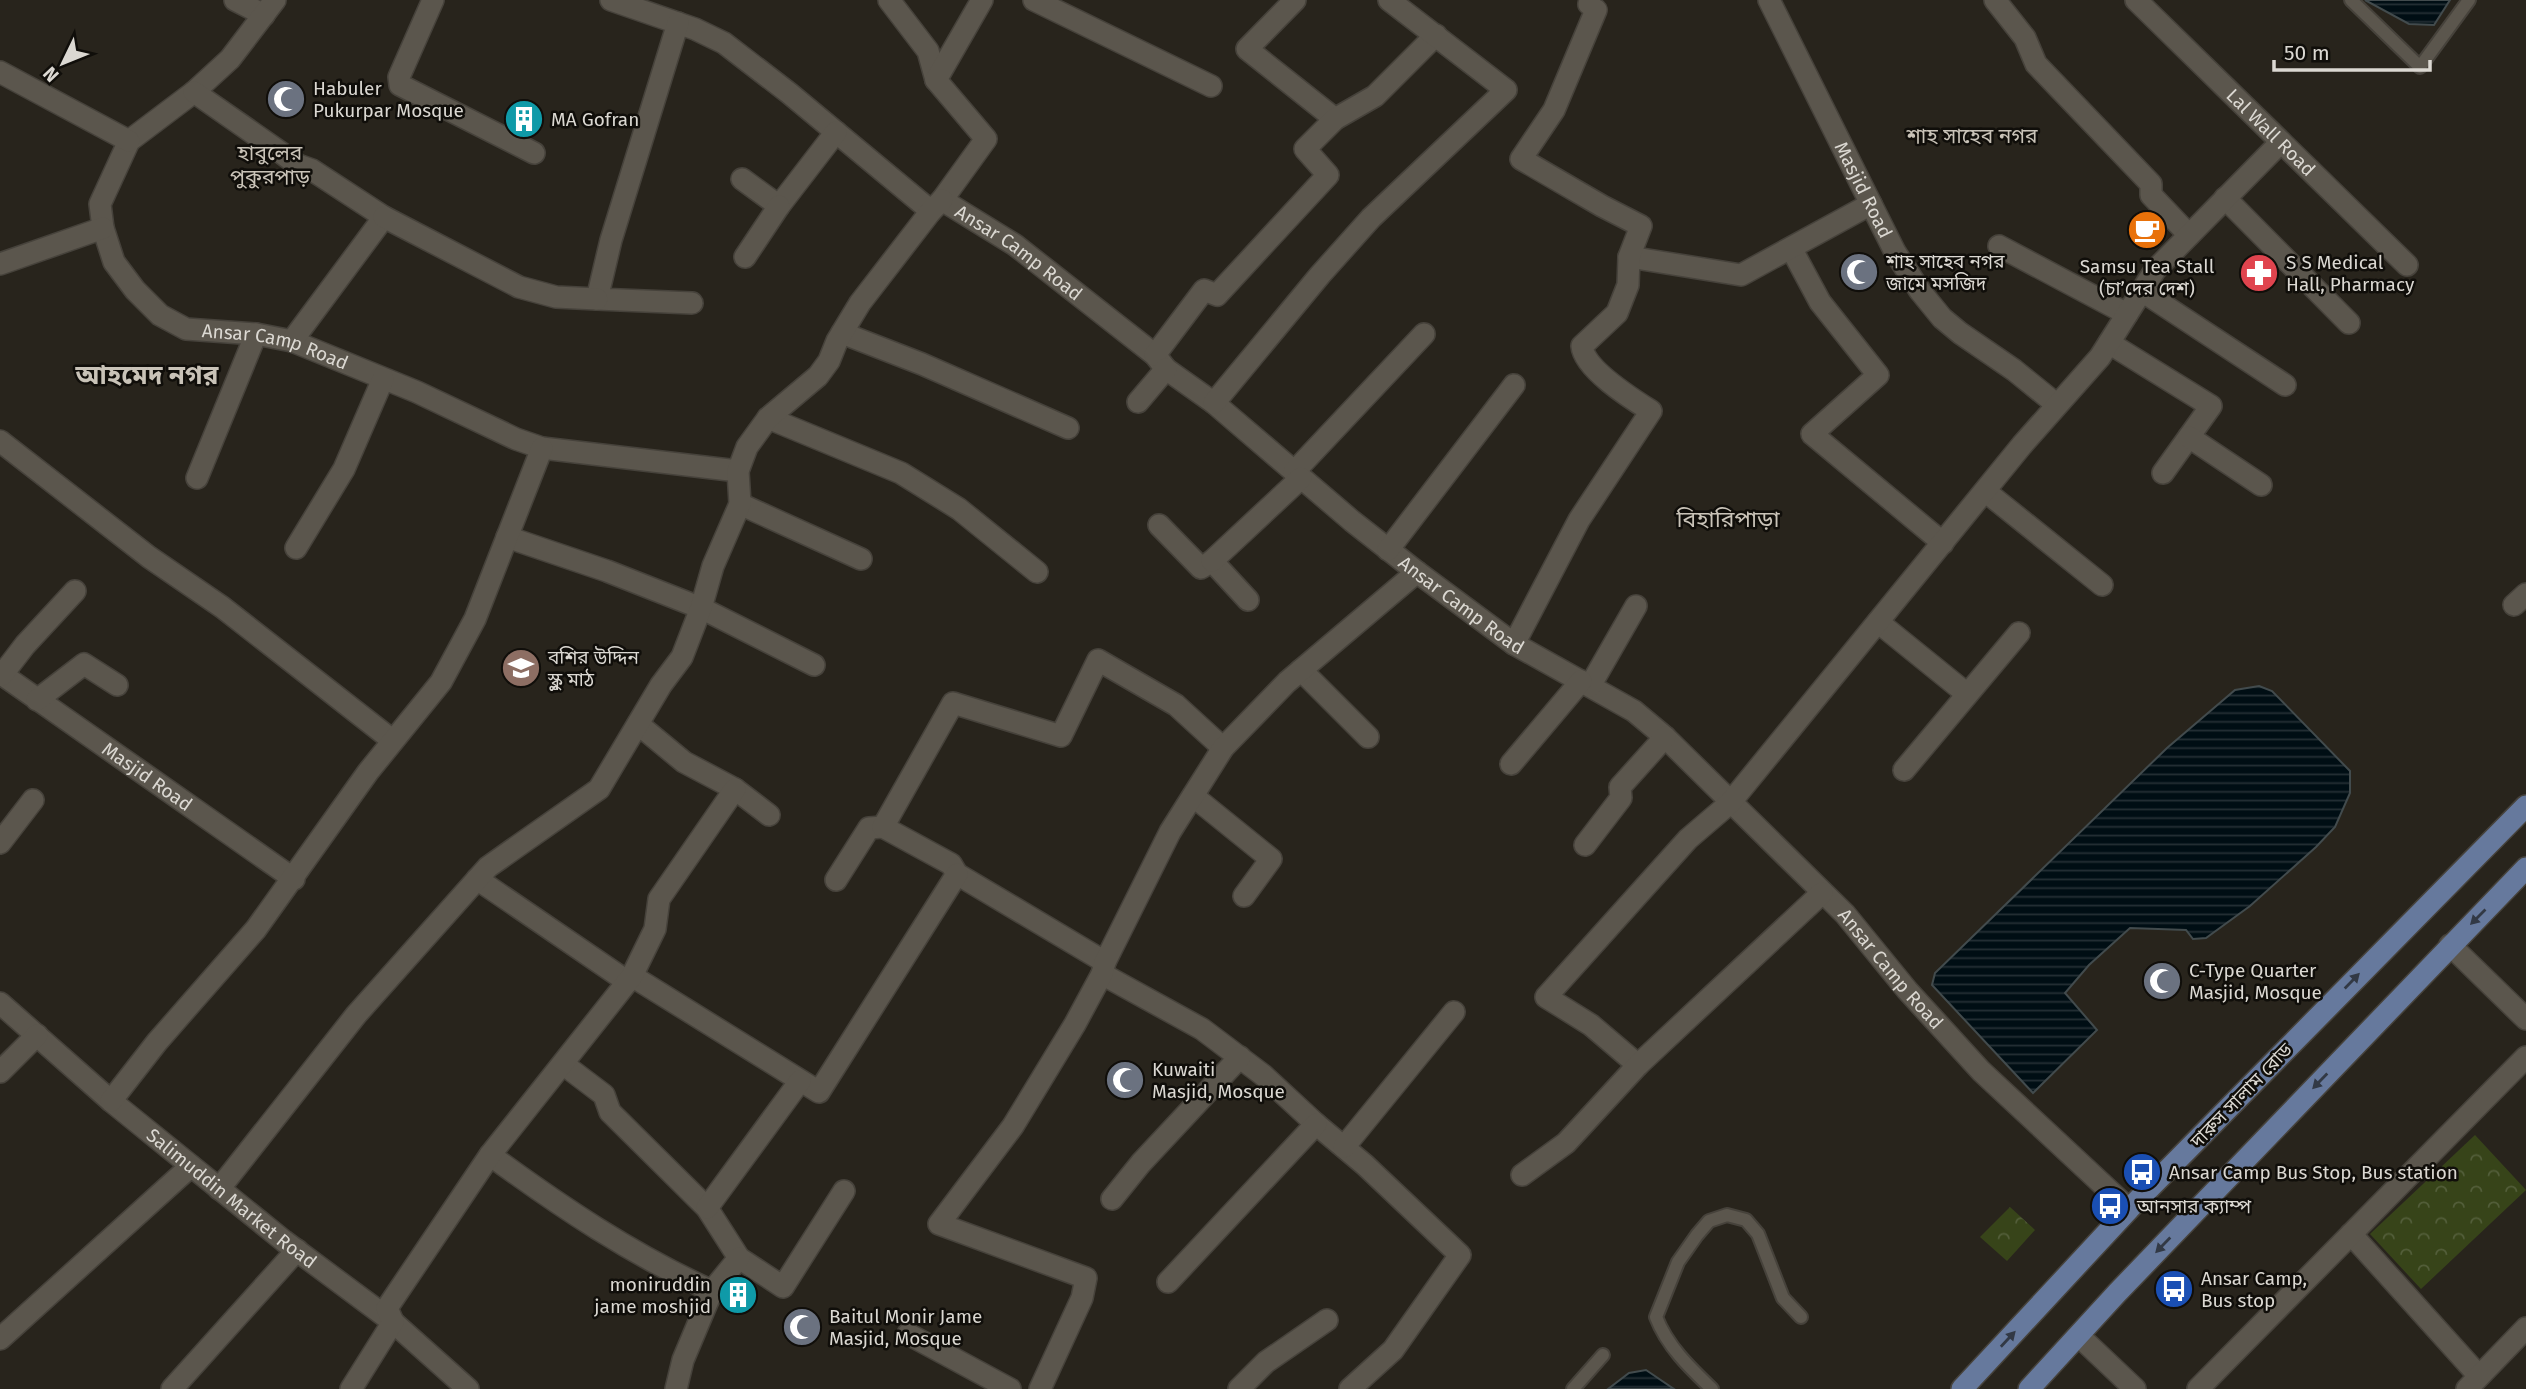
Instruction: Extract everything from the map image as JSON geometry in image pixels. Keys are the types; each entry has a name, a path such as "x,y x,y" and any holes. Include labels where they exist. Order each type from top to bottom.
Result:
{"main road":[{"name":"দারুস সালাম রোড","path":"1962,1389 2129,1209 2526,806"},
{"path":"2029,1389 2526,868"}],"street":[{"path":"235,0 269,7"},
{"path":"433,0 399,77 400,85 534,153"},
{"name":"Ansar Camp Road","path":"611,0 678,23 724,43 836,132 936,206 1015,245 1214,403 1297,475 1417,572 1514,644 1634,711 1665,737 1844,914 1981,1071 2129,1209"},
{"path":"889,0 928,51 936,80"},
{"path":"936,80 982,0"},
{"path":"1034,0 1211,86"},
{"path":"1295,0 1247,50 1335,119"},
{"path":"1214,403 1371,218 1506,90 1389,0"},
{"path":"1514,644 1579,520 1651,411 1620,392 1582,353 1582,346 1617,313 1628,285 1629,257 1641,226 1521,159 1554,110 1571,75 1596,10 1589,4 1590,0"},
{"name":"Masjid Road","path":"1769,0 1895,252 1920,291 1942,318 1960,333 2014,370 2056,404"},
{"name":"Lal Wall Road","path":"2136,0 2407,265"},
{"path":"2004,3 2025,38 2036,64 2151,184 2151,195 2189,235"},
{"name":"Ansar Camp Road","path":"269,7 230,59 194,92 128,141 100,204 103,228 114,262 135,290 160,315 186,329 256,334 292,341 417,392 516,439 542,448 738,471"},
{"path":"597,299 611,240 678,23"},
{"path":"1138,402 1204,290 1217,295 1328,175 1305,149 1335,119 1375,96 1436,34"},
{"path":"0,72 128,141"},
{"name":"Ansar Camp Road","path":"936,80 986,139 936,206"},
{"path":"194,92 298,165 312,170 384,217 519,288 556,298 692,303"},
{"path":"745,257 779,206 836,132"},
{"path":"1638,1065 1591,1025 1546,997 1688,839 1730,803 2056,404 2100,357 2155,270 2281,142"},
{"path":"742,179 779,206"},
{"path":"2225,198 2349,323"},
{"path":"1629,257 1741,275 1871,204"},
{"path":"219,1189 356,1015 488,867 599,789 661,685 682,657 701,608 713,566 740,504 738,471 747,447 768,418 818,376 860,303 936,206"},
{"path":"292,341 384,217"},
{"path":"0,264 103,228"},
{"path":"1999,246 2127,314"},
{"path":"1791,248 1820,302 1878,375 1812,434 1943,543"},
{"path":"2142,291 2285,385"},
{"path":"842,333 922,364 1068,428"},
{"path":"197,478 256,334"},
{"path":"1159,525 1201,568 1212,561 1297,475 1424,334"},
{"path":"2109,343 2211,406 2163,472"},
{"path":"296,548 344,469 383,379"},
{"path":"1388,550 1514,385"},
{"path":"768,418 901,473 959,509 1037,572"},
{"path":"2189,437 2261,485"},
{"path":"0,441 149,557 222,607 392,740"},
{"path":"111,1101 256,929 392,740 440,682 475,618 542,448"},
{"path":"1985,491 2102,585"},
{"path":"740,504 861,559"},
{"path":"507,537 607,571 701,608 814,665"},
{"path":"1212,561 1248,600"},
{"path":"1040,1389 1082,1298 1086,1278 939,1224 1013,1126 1103,968 1170,832 1223,748 1301,670 1417,572"},
{"path":"1,674 75,591"},
{"path":"1511,764 1586,684 1636,606"},
{"path":"1878,622 1967,694"},
{"path":"1904,770 2019,633"},
{"path":"883,827 953,703 1061,736 1098,660 1176,705 1223,748"},
{"path":"37,700 84,664 117,685"},
{"path":"1301,670 1368,737"},
{"name":"Masjid Road","path":"1,674 294,879"},
{"path":"638,724 684,762 735,789 769,815"},
{"path":"1584,845 1621,798 1620,787 1665,737"},
{"path":"351,1389 393,1321 387,1308 490,1155 630,979 655,929 659,899 735,789"},
{"path":"1193,796 1271,859 1244,896"},
{"path":"0,843 33,800"},
{"path":"836,880 869,828 883,827 951,864 957,874 1202,1029 1240,1057 1344,1147 1460,1255 1393,1350 1350,1389"},
{"path":"477,879 630,979 819,1092 957,874"},
{"path":"1522,1175 1566,1143 1638,1065 1822,893"},
{"path":"2450,945 2526,1019"},
{"name":"Salimuddin Market Road","path":"0,1003 111,1101 297,1250 393,1321 468,1389"},
{"path":"1344,1147 1454,1012"},
{"path":"0,1072 37,1035"},
{"path":"1112,1199 1240,1057"},
{"path":"2198,1389 2526,1057"},
{"path":"563,1064 604,1095 610,1112 707,1208 739,1258 783,1287 844,1191"},
{"path":"707,1208 800,1081"},
{"path":"1168,1282 1316,1124"},
{"path":"490,1155 569,1212 663,1269 712,1291"},
{"path":"0,1339 191,1166"},
{"path":"2351,1234 2473,1382 2526,1328"},
{"path":"172,1389 297,1250"},
{"path":"676,1389 684,1360 712,1291 739,1258"},
{"path":"1239,1389 1266,1362 1327,1320"},
{"path":"908,1334 1010,1389"},
{"path":"2079,1336 2135,1389"}],"lane":[{"path":"2351,0 2420,66 2469,0"},
{"path":"1712,1389 1687,1366 1662,1334 1656,1317 1678,1262 1709,1221 1727,1216 1746,1220 1758,1234 1783,1298 1801,1317"},
{"path":"1573,1389 1603,1355"}],"green space":[{"path":"2475,1135 2526,1190 2421,1289 2370,1234"},
{"path":"2010,1207 2035,1230 2007,1261 1980,1237"}],"shaded area":[{"path":"2365,0 2450,0 2434,25 2409,24"},
{"path":"2259,686 2272,691 2350,771 2350,793 2335,827 2250,906 2206,938 2193,939 2186,930 2130,928 2089,965 2065,993 2097,1030 2033,1093 1932,985 1935,973 2167,748 2235,690"},
{"path":"1646,1370 1674,1389 1608,1389 1629,1373"}],"place":[{"name":"Habuler Pukurpar Mosque","path":"286,99"},
{"name":"MA Gofran","path":"524,119"},
{"name":"Samsu Tea Stall (চা’দের দেশ)","path":"2147,230"},
{"name":"শাহ সাহেব নগর জামে মসজিদ","path":"1859,272"},
{"name":"S S Medical Hall, Pharmacy","path":"2259,273"},
{"name":"বশির উদ্দিন স্কুল মাঠ","path":"521,668"},
{"name":"C-Type Quarter Masjid, Mosque","path":"2162,981"},
{"name":"Kuwaiti Masjid, Mosque","path":"1125,1080"},
{"name":"Ansar Camp Bus Stop, Bus station","path":"2142,1172"},
{"name":"আনসার ক্যাম্প","path":"2110,1206"},
{"name":"Ansar Camp, Bus stop","path":"2174,1289"},
{"name":"moniruddin jame moshjid","path":"738,1295"},
{"name":"Baitul Monir Jame Masjid, Mosque","path":"802,1327"}],"district":[{"name":"শাহ সাহেব নগর","path":"1972,136"},
{"name":"হাবুলের পুকুরপাড়","path":"270,165"},
{"name":"আহমেদ নগর","path":"147,375"},
{"name":"বিহারিপাড়া","path":"1728,519"}]}
